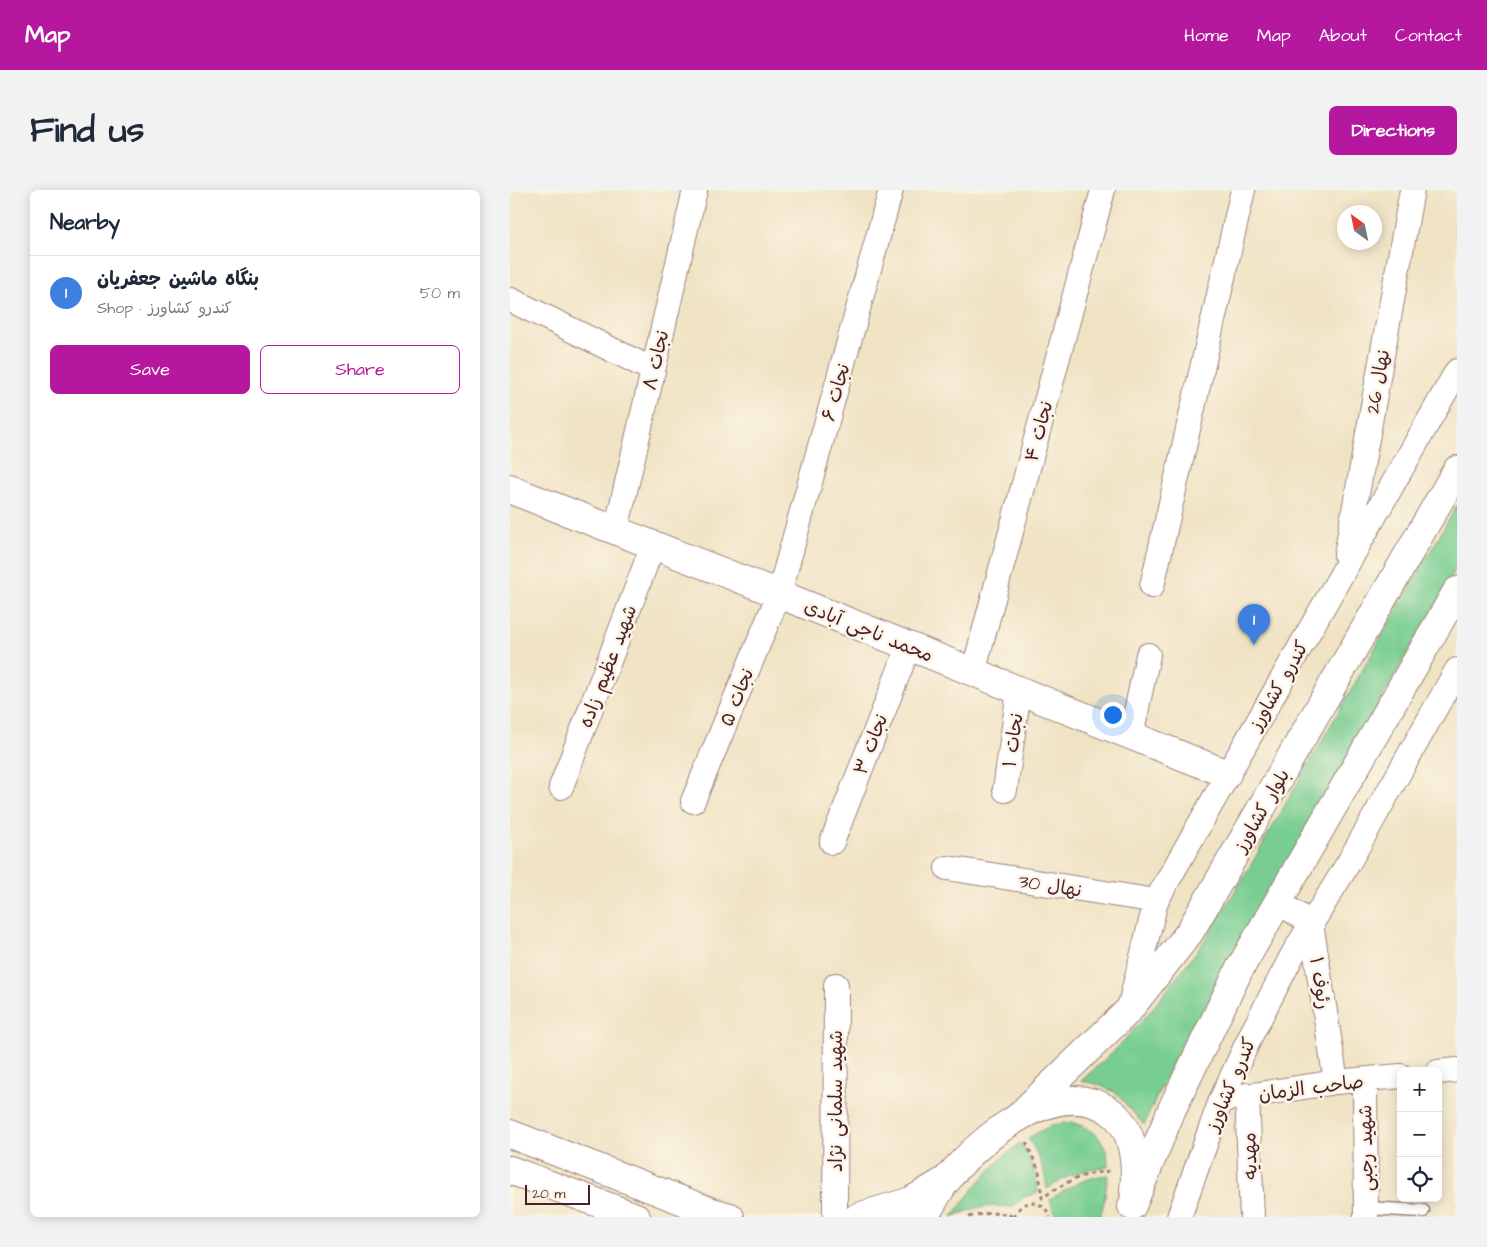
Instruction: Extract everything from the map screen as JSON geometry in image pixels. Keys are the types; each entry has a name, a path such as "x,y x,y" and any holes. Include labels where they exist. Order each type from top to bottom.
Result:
{"main road":[{"name":"بلوار کشاورز","path":"1021,1126 1128,1011 1189,933 1457,470"},
{"name":"محمد ناجی آبادی","path":"511,493 616,530 1227,774"},
{"path":"1131,1212 1172,1109 1239,970 1457,591"},
{"path":"924,1217 948,1179 967,1158 990,1138 1021,1126 1045,1104 1072,1099 1088,1101 1103,1106 1116,1115 1125,1127 1134,1160 1135,1179 1131,1212"},
{"path":"510,1134 712,1212 730,1217"},
{"path":"510,1170 636,1217"},
{"path":"858,1217 912,1201 948,1179"}],"street":[{"name":"نجات ۸","path":"616,530 695,190"},
{"name":"نجات ۶","path":"779,594 891,190"},
{"name":"نجات ۴","path":"974,673 1103,190"},
{"path":"1152,586 1243,190"},
{"name":"نهال 26","path":"1343,572 1412,190"},
{"path":"511,300 653,370"},
{"name":"کندرو کشاورز","path":"1128,1011 1156,901 1457,371"},
{"name":"شهید عظیم زاده","path":"561,787 653,545"},
{"name":"نجات ۵","path":"693,801 779,594"},
{"name":"نجات ۳","path":"832,842 909,646"},
{"path":"1131,736 1148,655"},
{"name":"کندرو کشاورز","path":"1179,1217 1221,1100 1252,1033 1311,923 1349,862 1457,670"},
{"name":"نجات ۱","path":"1005,790 1019,691"},
{"name":"نهال 30","path":"947,868 1156,901"},
{"path":"1278,902 1311,923"},
{"name":"رئوف ۱","path":"1311,923 1336,1082"},
{"name":"شهید سلمانی نژاد","path":"835,1217 836,984"},
{"path":"1442,1072 1457,1070"},
{"name":"صاحب الزمان","path":"1221,1100 1336,1082 1397,1076"},
{"name":"شهید رجبی","path":"1365,1080 1366,1213"},
{"name":"مهدیه","path":"1247,1095 1252,1217"}],"lane":[{"path":"1366,1213 1423,1212"}],"path":[{"path":"1021,1126 1039,1171 1042,1198 1040,1204"},
{"path":"1114,1164 1114,1176"},
{"path":"1042,1198 1076,1178 1087,1174 1114,1171"},
{"path":"969,1217 984,1213 996,1213 1014,1217 1020,1208 1025,1204 1031,1203 1040,1204 1047,1210 1050,1217"}],"green space":[{"path":"1457,505 1457,567 1171,1065 1144,1125 1115,1092 1096,1084 1081,1081 1115,1050 1149,1013 1203,943 1245,875"},
{"path":"1071,1122 1097,1135 1106,1152 1108,1167 1076,1173 1047,1189 1045,1175 1028,1138 1052,1125"},
{"path":"1020,1143 1033,1167 1038,1193 1024,1197 1012,1207 981,1207 952,1217 983,1177"},
{"path":"1108,1175 1100,1217 1056,1217 1050,1200 1077,1183"}],"place":[{"name":"بنگاه ماشین جعفریان","path":"1254,645"}]}
